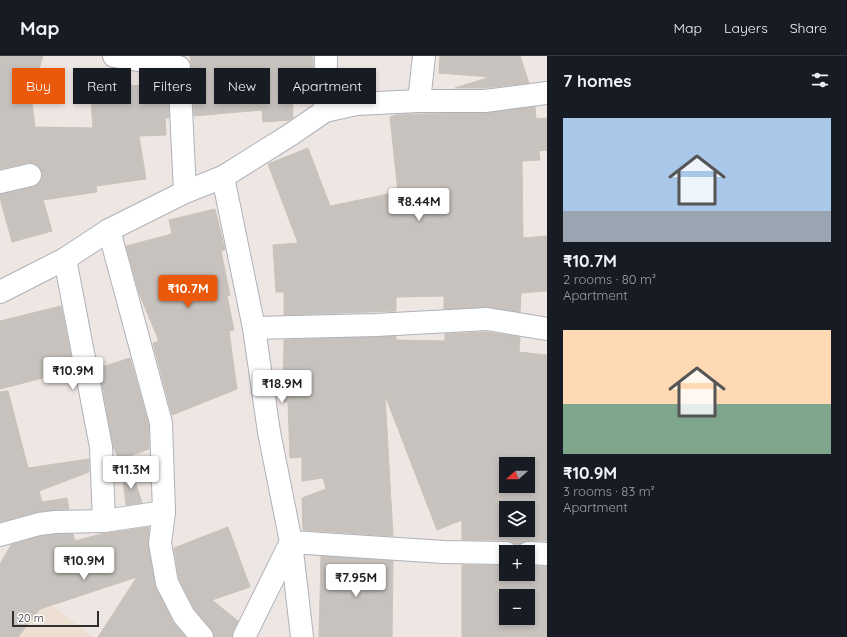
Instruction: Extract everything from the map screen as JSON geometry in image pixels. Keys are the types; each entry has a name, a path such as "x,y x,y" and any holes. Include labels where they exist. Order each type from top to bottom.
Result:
{"street":[{"path":"114,56 178,67 185,192"},
{"path":"325,111 326,56"},
{"path":"419,101 424,56"},
{"path":"0,292 65,259 109,230 185,192 223,177 325,111 356,104 419,101 485,101 547,93"},
{"path":"0,182 30,174"},
{"path":"223,177 254,328 269,432 291,542 302,637"},
{"path":"109,230 161,423 164,512 160,543 167,583 184,616 202,637"},
{"path":"65,259 102,446 104,521"},
{"path":"254,328 487,320 547,329"},
{"path":"0,535 39,524 55,522 104,521 164,512"},
{"path":"291,542 444,552 499,553"},
{"path":"244,637 291,542"},
{"path":"535,553 547,554"}],"shaded area":[{"path":"0,570 45,600 93,637 0,637"}],"building":[{"path":"0,56 43,56 39,68 12,68 12,104 32,104 35,127 93,128 91,104 131,104 131,86 139,85 139,104 168,104 169,118 165,118 166,135 139,136 146,179 96,186 97,192 43,200 52,231 12,242 0,194 33,187 42,179 42,173 39,167 33,163 0,169"},
{"path":"190,56 313,57 313,68 278,68 278,104 293,104 293,118 289,120 263,122 262,110 194,116 193,104 206,104 206,68 191,68"},
{"path":"440,56 520,56 529,83 484,88 455,88 490,77 439,73"},
{"path":"535,107 536,119 547,118 547,150 539,151 540,160 522,161 523,238 547,236 547,291 521,293 520,312 486,307 444,309 444,296 396,297 396,311 284,315 284,292 276,292 273,245 298,243 268,164 308,148 330,206 398,192 390,117 396,115 419,114 486,113"},
{"path":"215,209 225,250 221,251 230,295 227,296 234,330 229,331 237,389 172,415 153,343 159,341 139,293 126,246 172,234 169,220"},
{"path":"61,306 74,370 0,389 0,321"},
{"path":"486,332 520,337 519,352 547,355 547,541 528,541 515,545 506,540 462,540 462,520 437,530 385,395 393,536 303,530 302,498 326,489 323,478 302,481 302,457 290,458 288,402 283,402 284,340 396,336 396,340 445,341 445,334"},
{"path":"130,358 149,425 149,449 119,460 113,446 99,368"},
{"path":"8,391 28,468 89,459 89,472 39,491 42,502 67,498 69,509 37,512 0,522 0,392"},
{"path":"132,472 142,503 126,505 122,474"},
{"path":"149,527 148,545 155,585 173,622 186,637 98,637 137,577 40,609 18,637 0,637 0,564 11,545 41,536 56,534 73,534 75,541 101,534"},
{"path":"228,527 250,587 212,600 238,621 232,637 214,637 211,629 194,609 179,579 174,548"},
{"path":"321,556 393,561 392,637 319,637"},
{"path":"462,565 499,565 499,581 535,581 535,566 547,566 547,637 462,637"}]}
